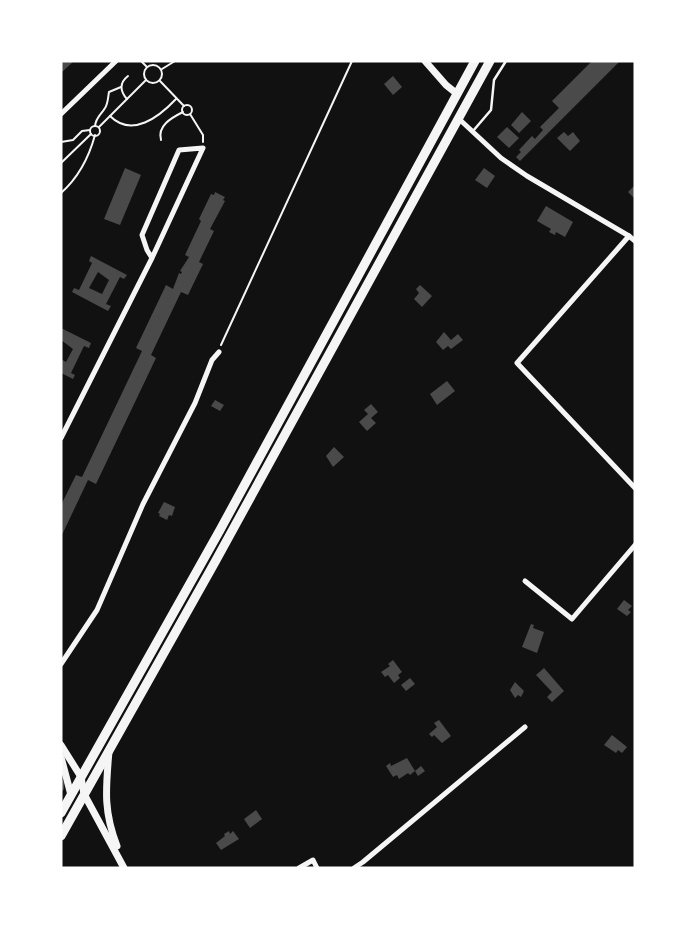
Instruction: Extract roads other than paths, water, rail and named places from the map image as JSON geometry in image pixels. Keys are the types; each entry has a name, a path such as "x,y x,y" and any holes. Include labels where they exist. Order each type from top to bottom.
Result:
{"main road":[{"path":"61,814 220,530 475,61"},
{"path":"61,836 262,476 490,61"}],"street":[{"path":"61,114 116,61"},
{"path":"425,61 446,85 456,93"},
{"path":"458,118 501,158 527,176 635,241"},
{"path":"61,438 152,258 203,148 179,150 142,235 152,258"},
{"path":"629,236 517,363 635,488"},
{"path":"61,664 97,610 143,504 195,403 212,360 219,352"},
{"path":"525,581 572,619 635,545"},
{"path":"354,868 525,727"},
{"path":"61,745 81,777 84,794 124,868"},
{"path":"110,749 105,790 108,820 124,868"},
{"path":"61,757 71,795"},
{"path":"299,868 313,860 317,868"}],"lane":[{"path":"473,131 491,110 494,80 506,61"}]}
